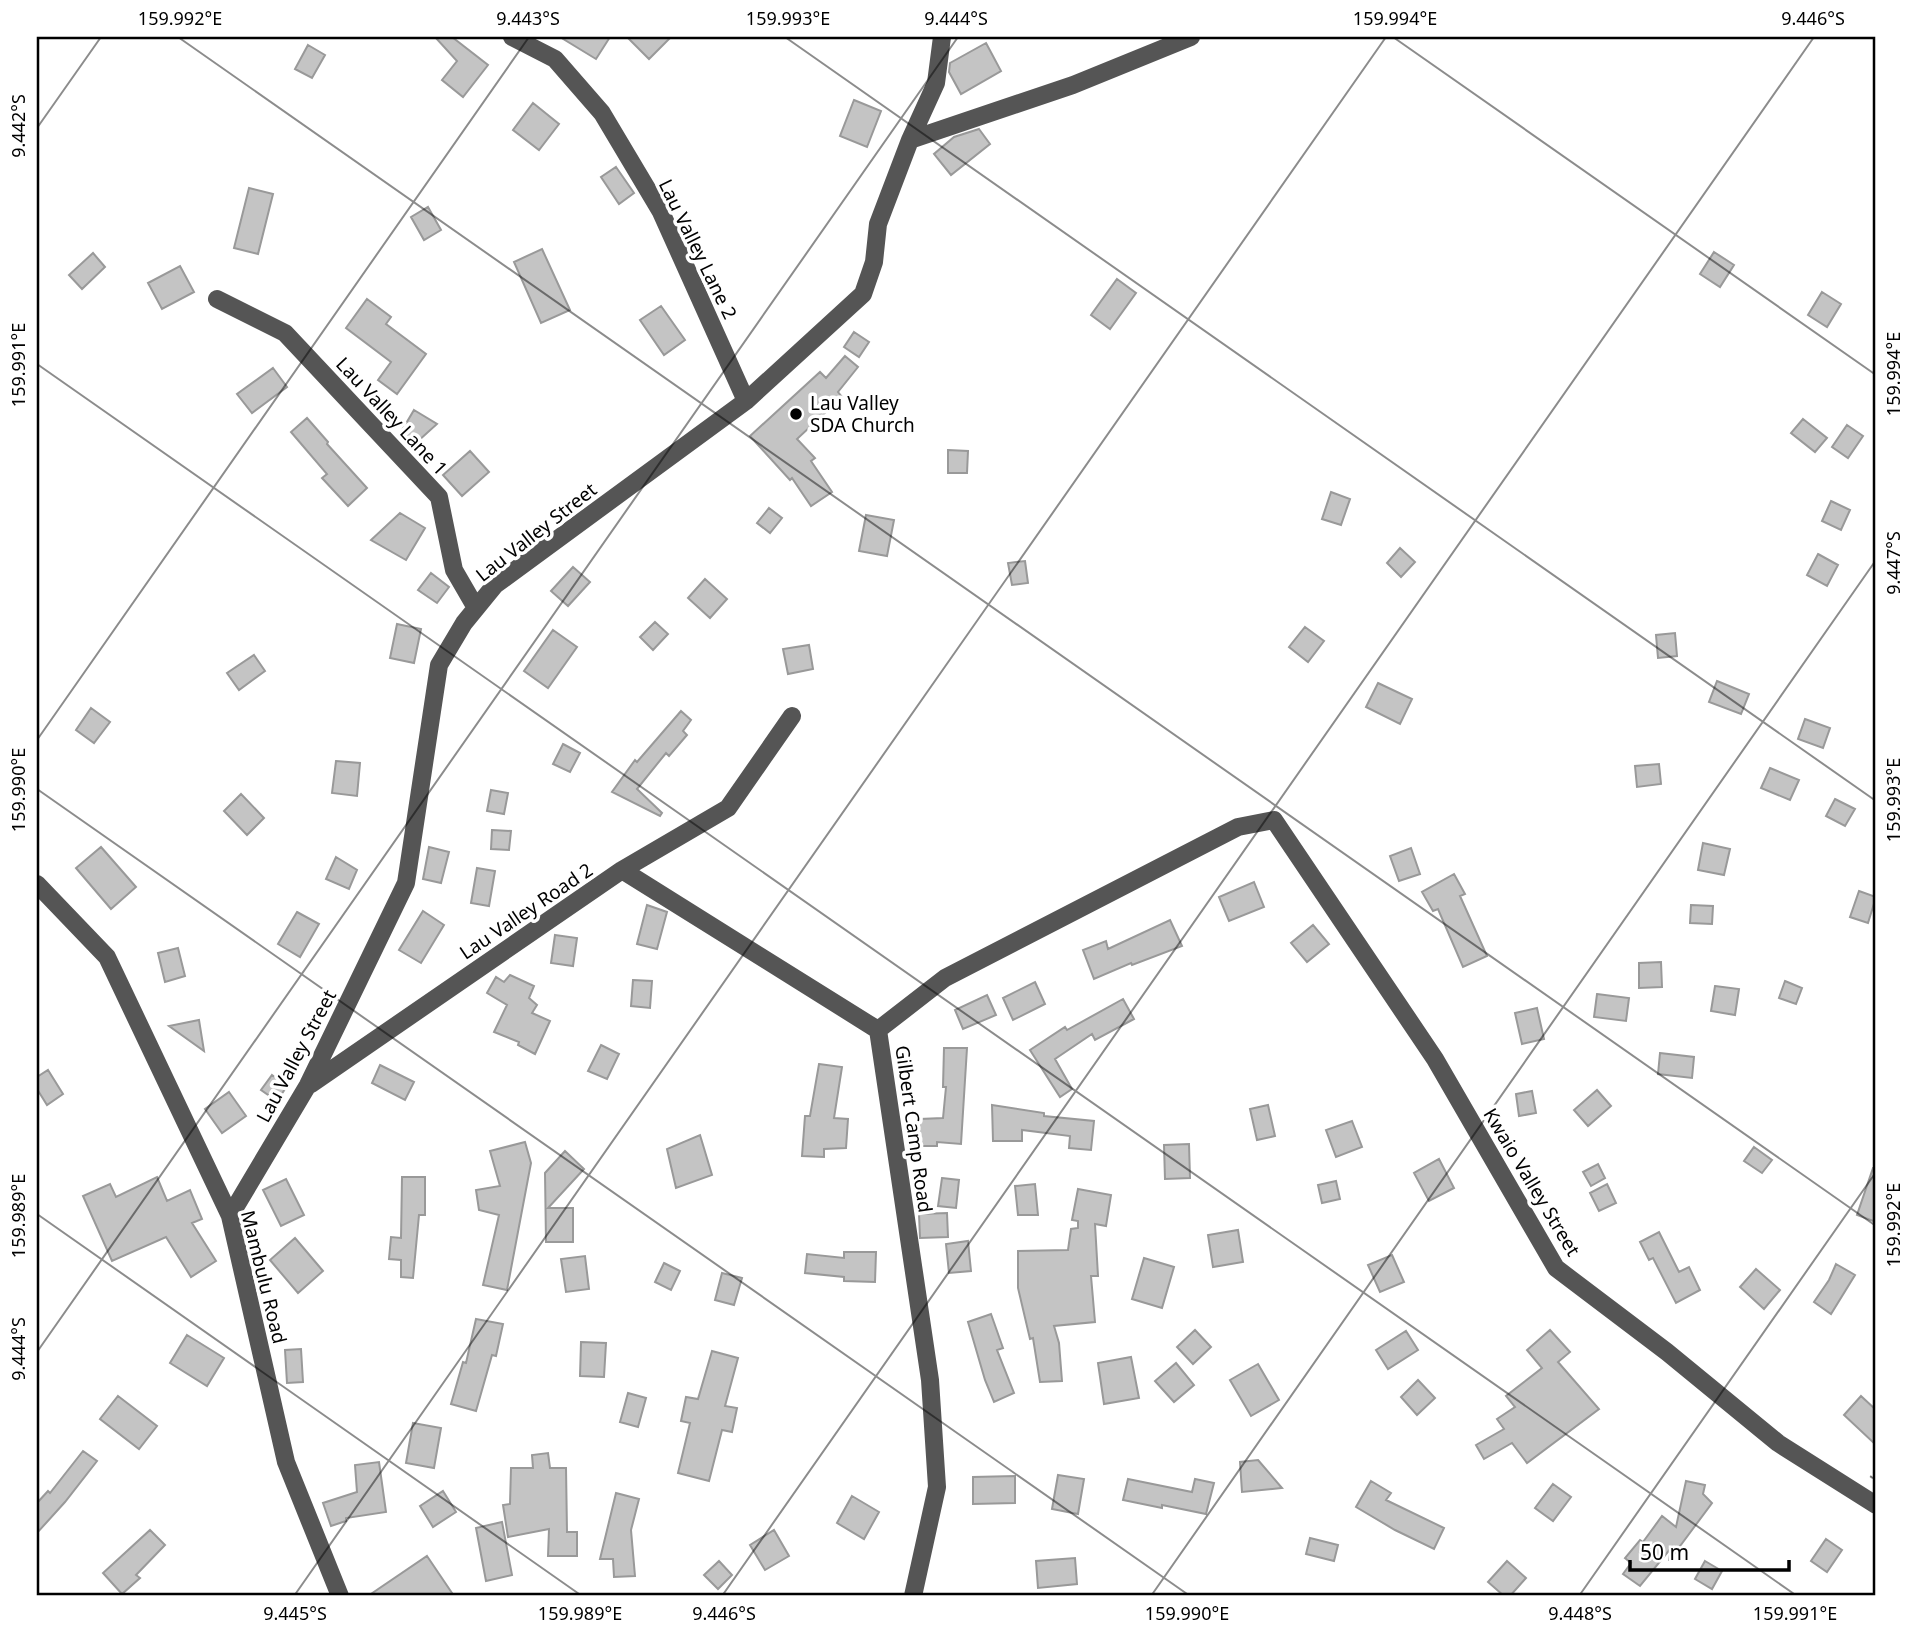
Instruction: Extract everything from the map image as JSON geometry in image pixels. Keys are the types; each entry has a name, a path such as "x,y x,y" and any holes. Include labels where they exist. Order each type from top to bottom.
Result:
{"street":[{"name":"Lau Valley Lane 2","path":"512,37 555,59 602,113 661,212 746,401"},
{"name":"Lau Valley Street","path":"230,1216 308,1085 406,883 439,666 464,623 495,585 746,401 863,294 874,262 877,225 910,140 936,83 942,37"},
{"path":"910,140 1073,85 1191,37"},
{"name":"Lau Valley Lane 1","path":"217,299 285,333 439,497 454,570 476,608"},
{"path":"622,870 728,808 792,716"},
{"name":"Gilbert Camp Road","path":"913,1596 937,1487 930,1380 878,1030 945,978 1238,827 1274,820"},
{"name":"Kwaio Valley Street","path":"1274,820 1435,1059 1556,1268 1667,1352 1778,1443 1876,1505"},
{"name":"Lau Valley Road 2","path":"308,1085 622,870 878,1030"},
{"name":"Mambulu Road","path":"37,884 107,957 230,1216 286,1462 340,1596"}],"building":[{"path":"435,37 452,37 488,65 463,97 442,80 457,61"},
{"path":"560,37 610,37 596,59"},
{"path":"627,37 671,37 649,59"},
{"path":"986,43 1001,71 961,94 949,72 950,63"},
{"path":"308,45 325,55 312,78 295,69"},
{"path":"854,100 881,111 867,147 840,136"},
{"path":"533,103 559,124 539,150 513,130"},
{"path":"979,129 990,144 951,175 934,154 954,137"},
{"path":"616,167 634,193 619,204 601,177"},
{"path":"249,188 273,194 258,254 234,248"},
{"path":"428,207 441,230 424,240 411,217"},
{"path":"542,249 570,310 541,323 514,262"},
{"path":"1714,252 1734,265 1720,287 1700,274"},
{"path":"93,253 105,267 82,289 69,275"},
{"path":"180,266 194,292 162,309 148,283"},
{"path":"1117,279 1136,293 1110,329 1091,315"},
{"path":"1822,292 1841,304 1827,327 1808,315"},
{"path":"367,299 391,317 386,324 426,354 397,394 378,380 391,362 346,328"},
{"path":"661,306 685,340 664,355 640,320"},
{"path":"854,332 869,342 859,357 844,347"},
{"path":"845,356 858,367 838,392 842,397 797,439 815,458 811,461 832,492 811,506 792,478 790,480 750,436 820,372 826,378"},
{"path":"273,368 287,387 252,413 237,394"},
{"path":"414,410 437,424 417,442 401,432"},
{"path":"307,418 367,488 348,506 322,478 327,474 291,432"},
{"path":"1803,419 1827,438 1815,452 1791,433"},
{"path":"1847,425 1863,436 1848,458 1832,447"},
{"path":"948,450 968,451 967,473 948,473"},
{"path":"470,451 489,472 462,496 443,475"},
{"path":"1331,492 1350,499 1341,525 1322,519"},
{"path":"1831,501 1850,510 1841,530 1822,521"},
{"path":"769,508 782,518 770,533 757,523"},
{"path":"400,513 425,528 406,560 371,540"},
{"path":"866,515 894,520 887,556 859,551"},
{"path":"1400,548 1415,562 1401,577 1387,563"},
{"path":"1818,554 1838,565 1827,586 1807,575"},
{"path":"1025,561 1028,583 1012,585 1008,563"},
{"path":"573,567 590,582 568,606 551,591"},
{"path":"431,573 449,587 437,603 418,590"},
{"path":"705,579 727,599 710,618 688,598"},
{"path":"655,622 668,634 653,650 640,637"},
{"path":"397,624 421,629 414,663 390,658"},
{"path":"1305,627 1324,641 1308,662 1289,647"},
{"path":"553,630 577,647 548,688 524,671"},
{"path":"1675,633 1677,656 1658,658 1656,635"},
{"path":"809,645 813,669 788,674 783,649"},
{"path":"254,655 265,671 239,690 227,673"},
{"path":"1717,681 1749,694 1741,714 1709,702"},
{"path":"1378,683 1412,699 1400,724 1366,707"},
{"path":"91,708 110,722 94,743 76,730"},
{"path":"681,711 691,720 683,731 687,735 669,756 666,753 637,789 662,813 660,816 612,792 635,760 637,762"},
{"path":"1805,719 1830,728 1823,748 1798,739"},
{"path":"563,744 580,753 570,772 553,764"},
{"path":"336,761 360,763 357,796 332,793"},
{"path":"1659,764 1661,784 1637,787 1635,766"},
{"path":"1770,768 1799,780 1790,800 1761,788"},
{"path":"491,790 508,793 504,814 487,811"},
{"path":"241,794 264,818 247,835 224,811"},
{"path":"1835,799 1855,809 1845,826 1826,816"},
{"path":"492,830 511,831 509,850 491,849"},
{"path":"1703,843 1730,849 1724,875 1698,870"},
{"path":"101,847 136,887 111,909 76,868"},
{"path":"429,847 449,852 441,883 423,879"},
{"path":"1411,848 1420,874 1399,881 1390,856"},
{"path":"336,857 357,870 349,889 326,879"},
{"path":"477,868 495,871 489,906 471,903"},
{"path":"1454,874 1465,894 1460,896 1487,956 1463,967 1438,909 1433,911 1422,892"},
{"path":"1254,882 1264,907 1229,921 1219,897"},
{"path":"1859,891 1876,897 1868,923 1850,917"},
{"path":"647,905 667,912 657,949 637,944"},
{"path":"1691,905 1713,906 1712,924 1690,923"},
{"path":"423,911 444,925 421,963 399,950"},
{"path":"297,912 319,924 300,957 278,944"},
{"path":"1170,920 1182,946 1094,979 1083,950 1106,941 1108,949"},
{"path":"1313,925 1329,944 1307,962 1291,943"},
{"path":"555,935 577,938 573,966 551,963"},
{"path":"178,948 185,976 165,982 158,953"},
{"path":"1661,962 1662,987 1639,988 1639,963"},
{"path":"510,975 534,986 529,998 537,1005 532,1013 550,1021 535,1054 518,1045 519,1042 494,1032 507,1005 487,993 496,977 504,982"},
{"path":"633,980 652,981 650,1008 631,1006"},
{"path":"1785,981 1802,988 1796,1004 1779,998"},
{"path":"1035,982 1045,1004 1013,1020 1003,998"},
{"path":"1715,986 1739,989 1735,1015 1711,1011"},
{"path":"1597,994 1629,998 1626,1021 1594,1017"},
{"path":"987,995 996,1015 963,1029 955,1010"},
{"path":"1123,999 1134,1019 1095,1040 1092,1034 1055,1059 1072,1089 1060,1097 1030,1050 1065,1027 1067,1030"},
{"path":"1537,1008 1544,1039 1522,1044 1515,1013"},
{"path":"199,1020 204,1051 169,1026"},
{"path":"601,1045 619,1054 607,1079 588,1071"},
{"path":"944,1048 967,1048 961,1144 937,1142 937,1146 920,1146 920,1119 943,1118 946,1087 943,1087"},
{"path":"1660,1053 1694,1057 1692,1078 1658,1074"},
{"path":"819,1064 842,1067 834,1118 848,1119 846,1148 824,1149 824,1157 802,1156 805,1116 810,1116"},
{"path":"380,1065 414,1082 405,1100 372,1083"},
{"path":"48,1070 63,1094 47,1105 37,1089 37,1077"},
{"path":"272,1075 287,1086 277,1101 261,1090"},
{"path":"1597,1090 1611,1106 1588,1126 1574,1110"},
{"path":"1532,1091 1536,1113 1519,1116 1516,1094"},
{"path":"229,1092 246,1116 222,1133 205,1109"},
{"path":"992,1105 1044,1113 1044,1116 1094,1121 1091,1150 1069,1148 1070,1136 1022,1130 1022,1141 993,1141"},
{"path":"1268,1105 1275,1136 1257,1140 1250,1109"},
{"path":"1352,1121 1362,1147 1336,1157 1326,1130"},
{"path":"700,1135 712,1175 676,1188 667,1149"},
{"path":"525,1142 531,1163 507,1290 483,1285 499,1215 479,1210 476,1190 500,1186 490,1151"},
{"path":"1189,1144 1190,1178 1165,1179 1164,1145"},
{"path":"1754,1147 1772,1160 1762,1173 1744,1161"},
{"path":"565,1151 584,1169 548,1208 573,1208 573,1242 546,1242 545,1173"},
{"path":"1439,1159 1454,1188 1429,1201 1414,1173"},
{"path":"1598,1164 1605,1178 1591,1186 1583,1172"},
{"path":"1873,1168 1876,1168 1876,1222 1857,1215"},
{"path":"157,1177 167,1201 190,1190 202,1219 192,1223 216,1261 191,1277 166,1237 112,1261 83,1196 110,1184 116,1197"},
{"path":"402,1177 425,1177 425,1215 419,1215 413,1278 401,1277 401,1260 389,1259 391,1237 401,1238"},
{"path":"942,1178 959,1180 956,1208 938,1206"},
{"path":"286,1179 304,1215 281,1226 263,1190"},
{"path":"1336,1181 1340,1199 1322,1203 1318,1185"},
{"path":"1035,1184 1038,1215 1018,1215 1015,1186"},
{"path":"1607,1184 1616,1203 1599,1211 1590,1193"},
{"path":"1078,1189 1111,1195 1106,1226 1095,1224 1098,1276 1091,1276 1095,1322 1054,1326 1059,1343 1062,1381 1040,1382 1033,1338 1030,1339 1018,1288 1018,1251 1068,1250 1071,1229 1078,1228 1078,1221 1072,1220"},
{"path":"947,1213 948,1237 920,1238 919,1214"},
{"path":"1238,1230 1243,1262 1213,1267 1208,1235"},
{"path":"1659,1232 1679,1272 1689,1267 1700,1290 1676,1303 1653,1258 1649,1260 1640,1242"},
{"path":"295,1238 323,1271 298,1293 270,1260"},
{"path":"968,1241 971,1271 949,1273 946,1244"},
{"path":"844,1252 876,1252 875,1282 844,1281 844,1277 805,1273 807,1254 844,1258"},
{"path":"1392,1255 1404,1282 1380,1292 1368,1265"},
{"path":"585,1256 589,1289 566,1292 561,1259"},
{"path":"1144,1258 1174,1267 1162,1308 1132,1299"},
{"path":"664,1263 680,1271 671,1290 655,1282"},
{"path":"1836,1264 1855,1275 1831,1314 1814,1302"},
{"path":"1756,1269 1780,1290 1764,1309 1740,1287"},
{"path":"722,1273 742,1278 734,1305 715,1300"},
{"path":"991,1314 1003,1348 997,1350 1014,1393 994,1402 968,1322"},
{"path":"476,1319 503,1324 496,1356 492,1355 476,1411 451,1404 463,1362 466,1363"},
{"path":"1195,1330 1211,1347 1193,1364 1177,1347"},
{"path":"1550,1330 1570,1352 1558,1362 1599,1409 1527,1463 1512,1443 1484,1459 1476,1445 1504,1429 1497,1419 1515,1407 1506,1396 1542,1368 1527,1350"},
{"path":"1406,1331 1418,1350 1388,1369 1376,1350"},
{"path":"187,1335 224,1358 207,1386 170,1363"},
{"path":"581,1342 606,1343 604,1377 580,1376"},
{"path":"301,1349 303,1382 287,1383 285,1350"},
{"path":"712,1351 738,1358 725,1406 737,1408 732,1432 722,1430 709,1481 678,1473 690,1423 681,1421 686,1397 698,1399"},
{"path":"1131,1357 1139,1398 1104,1404 1098,1363"},
{"path":"1176,1363 1194,1385 1174,1402 1155,1381"},
{"path":"1258,1364 1279,1400 1251,1416 1230,1380"},
{"path":"1418,1380 1435,1398 1417,1415 1401,1397"},
{"path":"628,1393 646,1398 638,1427 620,1422"},
{"path":"118,1396 157,1426 139,1449 100,1419"},
{"path":"1861,1396 1876,1410 1876,1445 1844,1415"},
{"path":"413,1423 441,1428 434,1468 406,1463"},
{"path":"83,1451 97,1461 37,1533 37,1503 48,1491 50,1493"},
{"path":"548,1453 550,1468 566,1468 567,1532 577,1532 577,1556 548,1556 549,1529 508,1537 503,1505 510,1504 511,1468 533,1468 532,1455"},
{"path":"1258,1460 1282,1488 1242,1492 1240,1462"},
{"path":"379,1462 386,1512 346,1518 346,1521 331,1526 323,1503 357,1492 355,1465"},
{"path":"1058,1475 1084,1479 1078,1514 1052,1509"},
{"path":"1015,1476 1015,1503 973,1504 973,1477"},
{"path":"1128,1479 1192,1492 1195,1479 1214,1483 1206,1514 1123,1500"},
{"path":"1371,1481 1391,1493 1386,1500 1444,1528 1434,1549 1356,1507"},
{"path":"1686,1481 1705,1485 1703,1494 1712,1503 1669,1561 1671,1548 1640,1586 1623,1574 1631,1563 1625,1558 1640,1540 1643,1542 1662,1516 1676,1527"},
{"path":"1553,1484 1571,1497 1553,1521 1535,1508"},
{"path":"443,1491 456,1512 433,1527 420,1506"},
{"path":"616,1493 639,1499 631,1530 635,1576 614,1577 613,1559 600,1559"},
{"path":"852,1496 879,1512 864,1539 837,1523"},
{"path":"502,1522 512,1575 486,1581 476,1528"},
{"path":"150,1530 165,1545 136,1575 140,1578 122,1594 103,1573"},
{"path":"774,1530 789,1556 765,1570 750,1545"},
{"path":"1310,1538 1338,1545 1334,1561 1306,1554"},
{"path":"1826,1539 1842,1550 1827,1572 1811,1561"},
{"path":"427,1556 454,1596 368,1596"},
{"path":"1075,1558 1077,1584 1038,1588 1036,1561"},
{"path":"719,1561 732,1575 718,1589 704,1575"},
{"path":"1507,1561 1526,1578 1510,1596 1504,1596 1488,1582"},
{"path":"1705,1561 1722,1571 1712,1589 1695,1579"}],"place":[{"name":"Lau Valley SDA Church","path":"796,414"}]}
